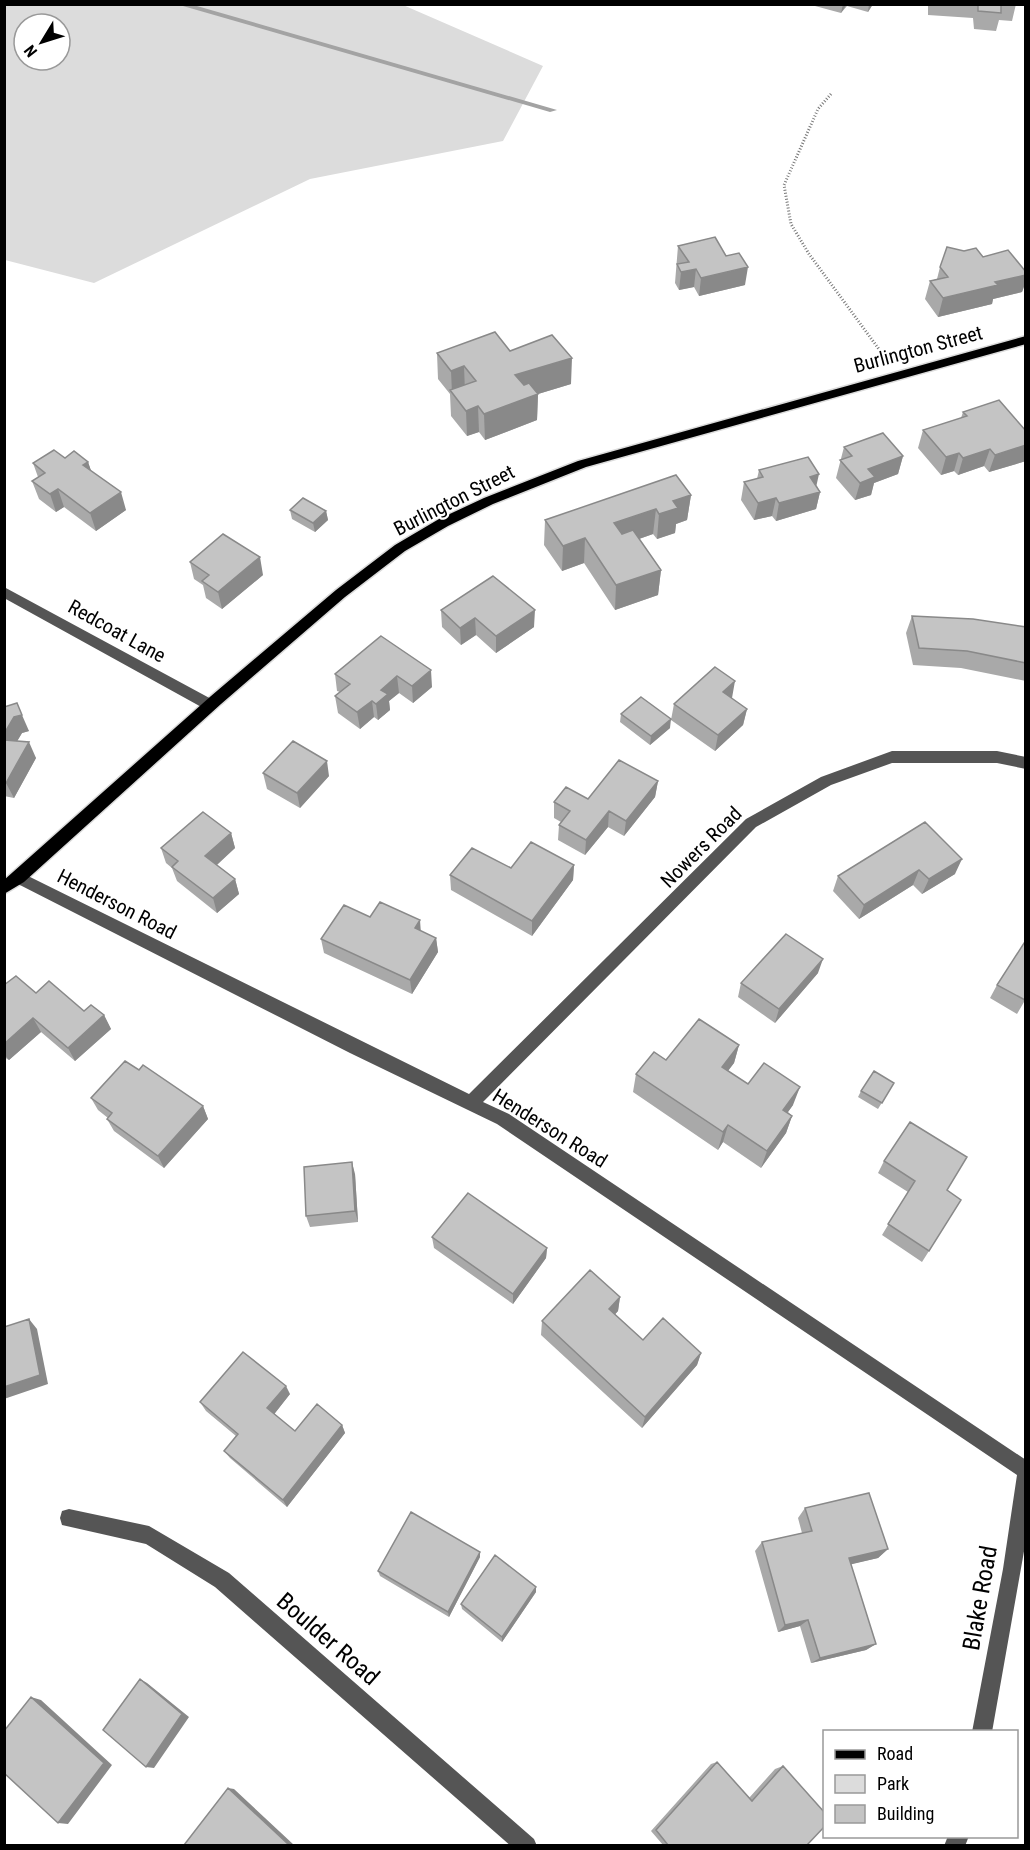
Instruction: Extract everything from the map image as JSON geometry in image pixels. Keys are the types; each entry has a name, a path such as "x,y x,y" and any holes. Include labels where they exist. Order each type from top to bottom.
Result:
{"main road":[{"name":"Burlington Street","path":"4,888 19,878 210,705 324,608 400,548 450,519 582,464 1026,340"}],"street":[{"name":"Redcoat Lane","path":"4,592 210,705"},
{"name":"Nowers Road","path":"471,1103 692,886 751,824 826,781 892,757 997,757 1026,763"},
{"name":"Henderson Road","path":"19,878 356,1048 503,1119 1026,1472"},
{"name":"Blake Road","path":"982,1730 1012,1569 1026,1472"},
{"name":"Boulder Road","path":"69,1518 149,1535 222,1580 527,1845"}],"path":[{"path":"831,94 818,109 783,185 790,224 858,322 899,375"}],"green space":[{"path":"4,5 403,5 543,66 503,141 310,179 94,283 5,260"}],"building":[{"path":"978,4 1001,4 1001,13 978,11"},
{"path":"715,237 726,256 739,253 748,267 701,278 696,269 681,272 677,264 689,262 678,246"},
{"path":"947,247 964,251 976,248 983,257 1008,250 1026,275 995,282 998,285 943,298 930,281 948,277 940,267"},
{"path":"495,332 510,351 552,335 572,358 515,375 524,385 529,383 538,394 484,414 478,406 466,411 450,390 476,381 464,366 451,371 437,353"},
{"path":"999,400 1026,431 1026,445 995,455 990,449 963,458 959,453 946,457 923,430 967,416 963,412"},
{"path":"883,433 903,456 868,469 875,477 860,483 840,460 852,456 844,447"},
{"path":"54,450 65,458 74,451 88,462 83,465 121,492 90,513 58,489 50,494 32,481 45,473 33,463"},
{"path":"808,457 819,474 810,477 820,492 779,503 776,498 758,503 744,482 763,477 759,470"},
{"path":"676,475 691,495 673,501 678,508 659,514 656,509 614,523 622,534 633,530 661,570 616,585 585,538 563,546 545,520"},
{"path":"303,498 326,511 313,523 290,510"},
{"path":"223,534 260,557 218,592 202,581 209,575 190,562"},
{"path":"493,576 535,610 496,636 475,618 460,628 441,610"},
{"path":"912,616 973,619 1026,627 1026,663 967,651 919,648"},
{"path":"381,636 431,670 412,686 397,676 381,690 388,694 376,704 372,701 357,712 335,696 350,684 335,674"},
{"path":"715,667 735,681 723,692 747,709 718,735 674,704"},
{"path":"641,697 671,719 651,736 621,714"},
{"path":"17,703 22,715 14,717 4,734 4,707"},
{"path":"4,740 29,742 6,783 4,782"},
{"path":"293,741 327,761 297,793 263,773"},
{"path":"619,760 658,781 626,821 609,811 586,840 559,825 570,811 554,802 566,787 588,799"},
{"path":"203,812 231,833 205,856 235,879 213,898 172,867 178,861 161,848"},
{"path":"925,822 962,859 929,879 919,870 864,905 838,876"},
{"path":"531,842 574,865 532,921 450,875 472,848 511,868"},
{"path":"380,902 420,920 415,928 436,938 410,980 321,939 344,905 370,917"},
{"path":"786,934 823,959 779,1009 741,983"},
{"path":"1026,940 1026,999 1025,1000 997,985"},
{"path":"16,976 36,993 49,981 84,1011 91,1005 104,1015 68,1048 33,1018 4,1044 4,985"},
{"path":"699,1019 739,1045 722,1067 748,1084 764,1063 800,1087 783,1110 792,1116 767,1151 728,1125 723,1132 636,1074 654,1052 666,1060"},
{"path":"125,1061 139,1070 143,1065 203,1106 158,1156 107,1119 112,1113 91,1098"},
{"path":"874,1071 894,1083 882,1103 861,1091"},
{"path":"910,1122 967,1157 947,1190 961,1200 929,1251 888,1224 915,1181 884,1161"},
{"path":"352,1162 355,1211 306,1216 304,1167"},
{"path":"468,1193 547,1248 513,1294 432,1237"},
{"path":"590,1270 620,1297 609,1309 643,1340 663,1318 701,1353 645,1417 542,1321"},
{"path":"29,1319 40,1375 4,1387 4,1327"},
{"path":"243,1352 286,1386 267,1408 295,1431 317,1404 342,1425 283,1500 224,1451 238,1434 200,1402"},
{"path":"869,1493 888,1549 849,1558 876,1644 820,1658 808,1620 785,1625 762,1542 812,1531 805,1508"},
{"path":"411,1512 480,1552 448,1612 378,1571"},
{"path":"495,1555 536,1587 502,1637 461,1604"},
{"path":"140,1679 182,1714 146,1767 103,1730"},
{"path":"31,1697 104,1763 58,1823 4,1773 4,1731"},
{"path":"717,1762 752,1801 783,1766 823,1811 823,1828 807,1845 668,1845 656,1830"},
{"path":"228,1788 289,1845 184,1845"}],"waterway":[{"path":"180,4 553,110"}]}
